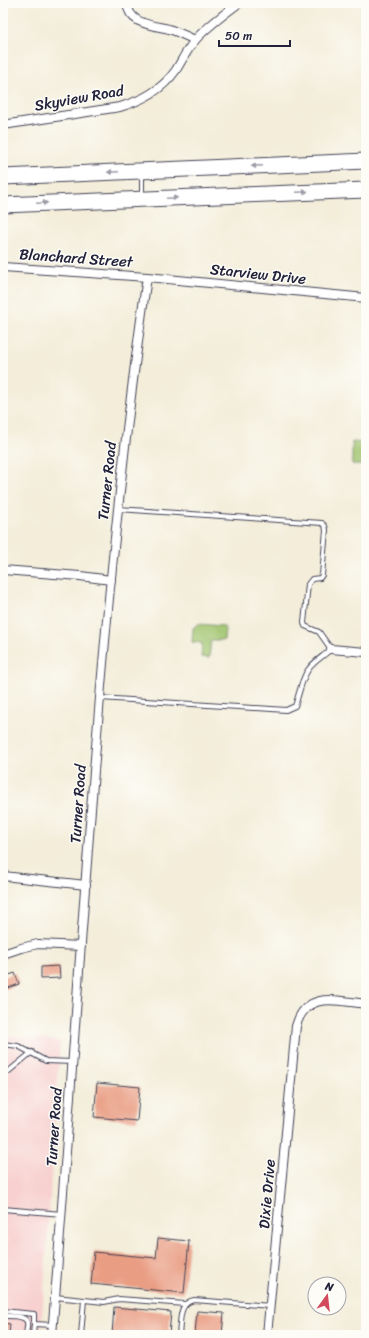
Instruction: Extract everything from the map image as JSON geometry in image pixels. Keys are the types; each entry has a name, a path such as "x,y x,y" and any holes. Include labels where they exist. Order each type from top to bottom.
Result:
{"highway":[{"path":"3,177 366,162"},
{"path":"3,205 366,190"}],"street":[{"path":"127,3 130,13 135,19 143,24 179,32 195,40"},
{"name":"Skyview Road","path":"3,125 120,107 136,102 150,95 168,80 195,40 207,28 239,3"},
{"name":"Blanchard Street","path":"3,267 147,277"},
{"name":"Starview Drive","path":"147,277 366,298"},
{"name":"Turner Road","path":"52,1335 73,1062 80,946 110,580 134,364 147,277"},
{"path":"3,570 110,580"},
{"path":"331,649 366,652"},
{"path":"3,876 86,885"},
{"path":"3,954 38,944 80,946"},
{"name":"Dixie Drive","path":"267,1335 296,1026 298,1018 306,1006 313,1003 329,1000 366,1004"}],"lane":[{"path":"142,171 142,199"},
{"path":"100,698 286,710 294,706 300,694 304,677 308,670 331,649 319,632 305,626 304,623 308,584 312,579 320,578 322,575 326,530 322,523 118,509"},
{"path":"3,1044 18,1046 32,1052 46,1061 73,1062"},
{"path":"3,1076 32,1052"},
{"path":"3,1209 62,1214"},
{"path":"55,1297 104,1302 119,1299 185,1304"},
{"path":"81,1335 84,1300"},
{"path":"179,1335 182,1308 189,1301 194,1300 270,1306"},
{"path":"3,1311 34,1314 33,1335"},
{"path":"3,1316 22,1317 26,1319 26,1335"},
{"path":"34,1324 53,1325"}],"shaded area":[{"path":"3,1035 60,1041 41,1335 3,1335"}],"green space":[{"path":"352,442 366,443 366,466 352,464"},
{"path":"198,624 223,626 225,629 224,640 211,640 209,658 201,657 202,643 192,642 193,628"}],"building":[{"path":"59,966 60,978 41,979 41,967"},
{"path":"15,973 19,984 3,990 3,977"},
{"path":"97,1083 140,1087 137,1121 94,1117"},
{"path":"158,1238 189,1241 184,1293 91,1284 94,1252 156,1258"},
{"path":"114,1307 171,1312 169,1335 112,1335"},
{"path":"197,1311 224,1313 222,1335 195,1335"},
{"path":"3,1323 10,1324 9,1335 3,1335"}]}
